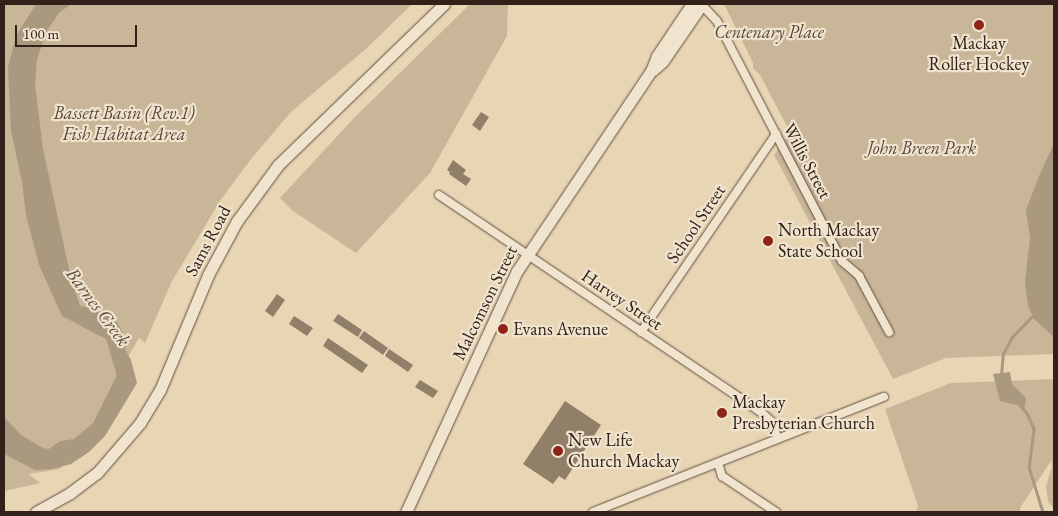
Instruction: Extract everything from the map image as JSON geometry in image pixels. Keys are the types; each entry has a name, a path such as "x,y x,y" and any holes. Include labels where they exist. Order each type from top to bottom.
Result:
{"main road":[{"name":"Sams Road","path":"36,512 64,497 97,472 140,423 160,390 208,275 237,220 278,165 444,4"},
{"name":"Malcomson Street","path":"406,512 527,254 651,71 663,61 699,4"}],"street":[{"name":"Willis Street","path":"699,4 717,21 837,250 845,264 859,276 889,332"},
{"name":"School Street","path":"641,332 776,134"},
{"name":"Harvey Street","path":"439,195 762,413 772,422 778,439"},
{"path":"593,512 884,397"},
{"path":"718,463 722,476 776,512"}],"green space":[{"name":"Bassett Basin (Rev.1) Fish Habitat Area","path":"4,4 412,4 367,48 291,112 251,159 220,201 172,281 145,343 139,338 116,377 97,416 104,421 60,469 29,474 40,483 4,491"},
{"path":"470,4 508,4 507,36 430,173 356,253 293,211 280,198 353,119"},
{"name":"John Breen Park","path":"724,4 1054,4 1054,354 946,358 893,379 774,155 790,132 760,75 753,68 753,63"},
{"path":"1054,379 1054,508 1048,502 1046,486 1052,467 1051,461 1020,508 1021,512 916,512 918,506 885,409 951,383"}],"shaded area":[{"name":"Barnes Creek","path":"36,4 71,4 59,13 46,32 37,60 35,84 43,149 71,278 80,306 115,319 125,336 125,349 131,360 137,383 105,436 89,452 71,464 52,469 35,470 4,454 4,417 21,435 43,448 49,449 60,441 74,439 93,423 116,377 106,339 62,316 39,265 26,215 22,182 11,131 8,67 16,36"},
{"path":"1054,143 1054,337 1034,319 1028,306 1025,282 1030,238 1026,210"},
{"path":"1010,372 1012,384 1026,398 1025,407 1000,401 993,374"}],"building":[{"path":"481,112 489,117 480,131 472,125"},
{"path":"453,160 466,170 463,174 471,179 466,186 449,174 450,172 447,170"},
{"path":"277,294 285,300 273,317 265,311"},
{"path":"338,314 362,330 358,337 333,321"},
{"path":"294,316 313,328 307,336 289,324"},
{"path":"364,331 388,348 383,355 359,338"},
{"path":"328,338 368,365 362,373 323,346"},
{"path":"389,349 413,365 408,372 385,356"},
{"path":"420,380 438,391 433,398 415,387"},
{"path":"565,401 601,425 565,480 559,476 553,484 523,464"}],"waterway":[{"path":"1001,375 1003,354 1012,337 1034,314"},
{"path":"1020,405 1027,413 1034,429 1029,467 1043,512"}],"place":[{"name":"Mackay Roller Hockey","path":"979,25"},
{"name":"North Mackay State School","path":"768,241"},
{"name":"Evans Avenue","path":"503,329"},
{"name":"Mackay Presbyterian Church","path":"722,413"},
{"name":"New Life Church Mackay","path":"558,451"}],"park label":[{"name":"Centenary Place","path":"769,32"}]}
